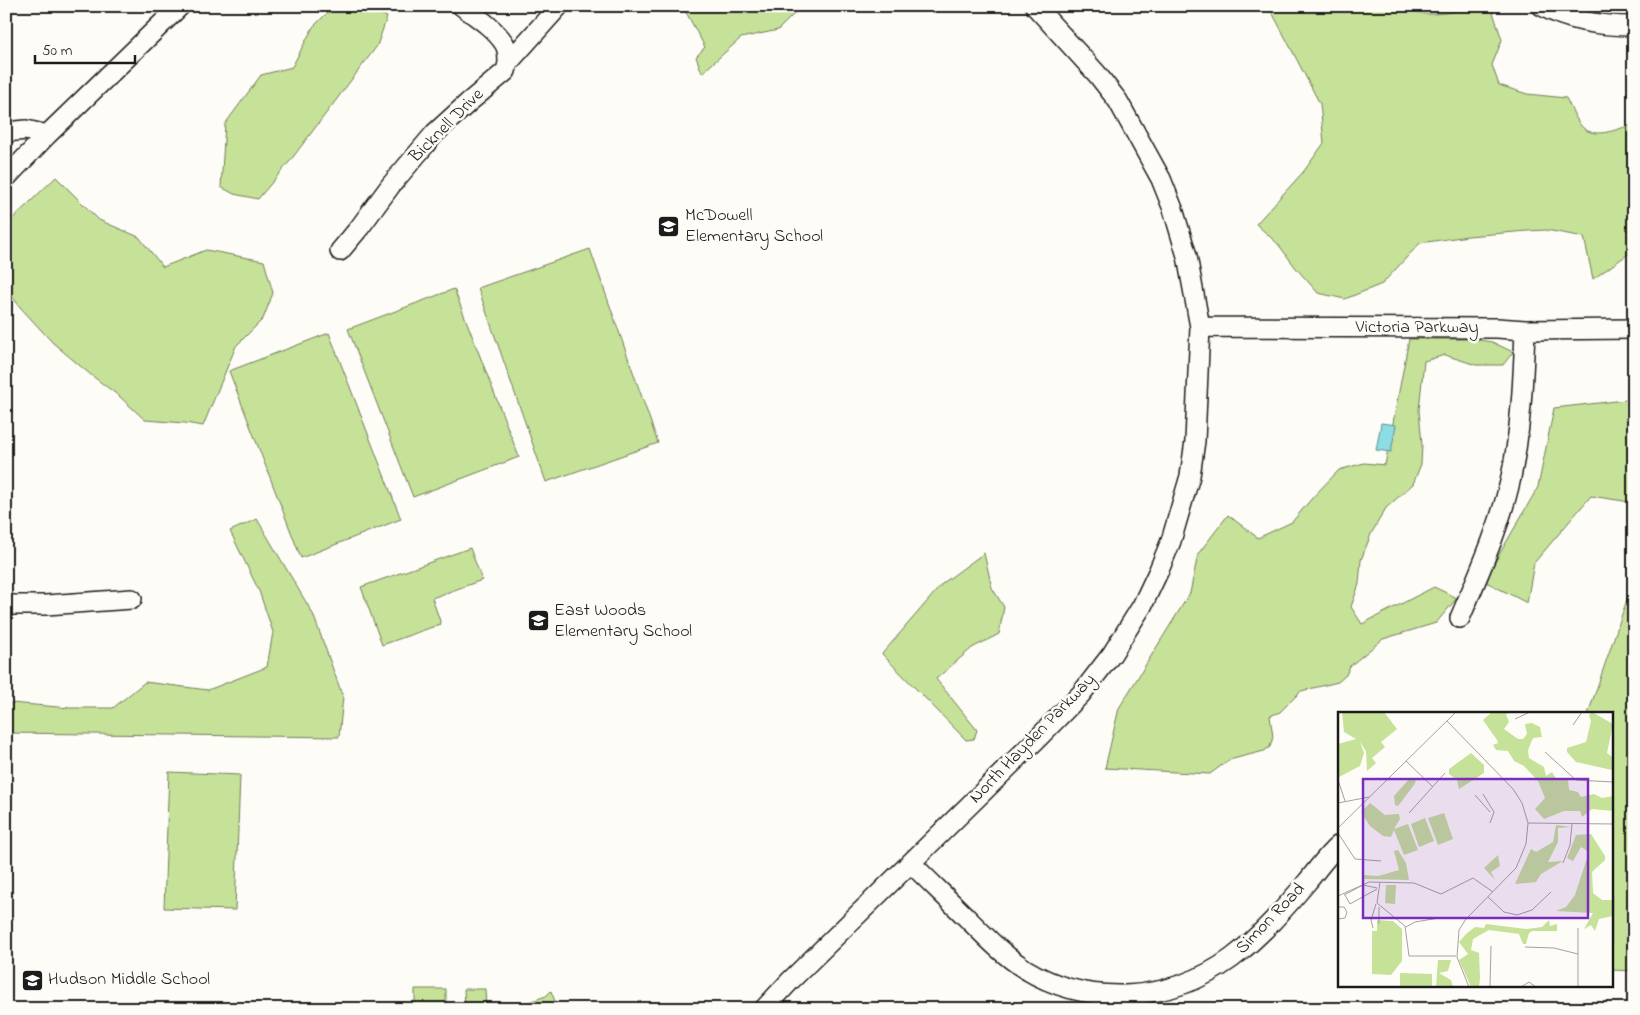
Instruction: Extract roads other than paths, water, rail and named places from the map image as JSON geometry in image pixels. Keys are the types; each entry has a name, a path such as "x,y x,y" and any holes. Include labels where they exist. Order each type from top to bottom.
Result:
{"street":[{"path":"6,178 47,135 180,6"},
{"path":"462,6 482,20 505,44 508,52 508,63"},
{"name":"Bicknell Drive","path":"340,251 360,228 391,185 435,133 506,71 508,63 559,6"},
{"name":"North Hayden Parkway","path":"764,1009 791,980 1081,694 1112,654 1142,606 1160,570 1171,541 1190,476 1195,442 1200,327 1187,256 1172,210 1161,179 1118,102 1097,74 1034,6"},
{"path":"1542,6 1552,12 1585,22 1610,26 1634,26"},
{"path":"6,132 26,130 47,135"},
{"name":"Victoria Parkway","path":"1200,327 1497,328 1525,330 1634,329"},
{"path":"1460,618 1492,543 1510,483 1523,402 1525,330"},
{"path":"6,604 46,605 132,599"},
{"name":"Simon Road","path":"911,863 996,948 1025,969 1059,985 1087,993 1126,996 1171,988 1197,978 1232,958 1294,897 1338,846"}],"water":[{"path":"1381,423 1396,425 1391,452 1376,450"}],"place":[{"name":"McDowell Elementary School","path":"669,226"},
{"name":"East Woods Elementary School","path":"538,621"},
{"name":"Hudson Middle School","path":"32,980"}]}
